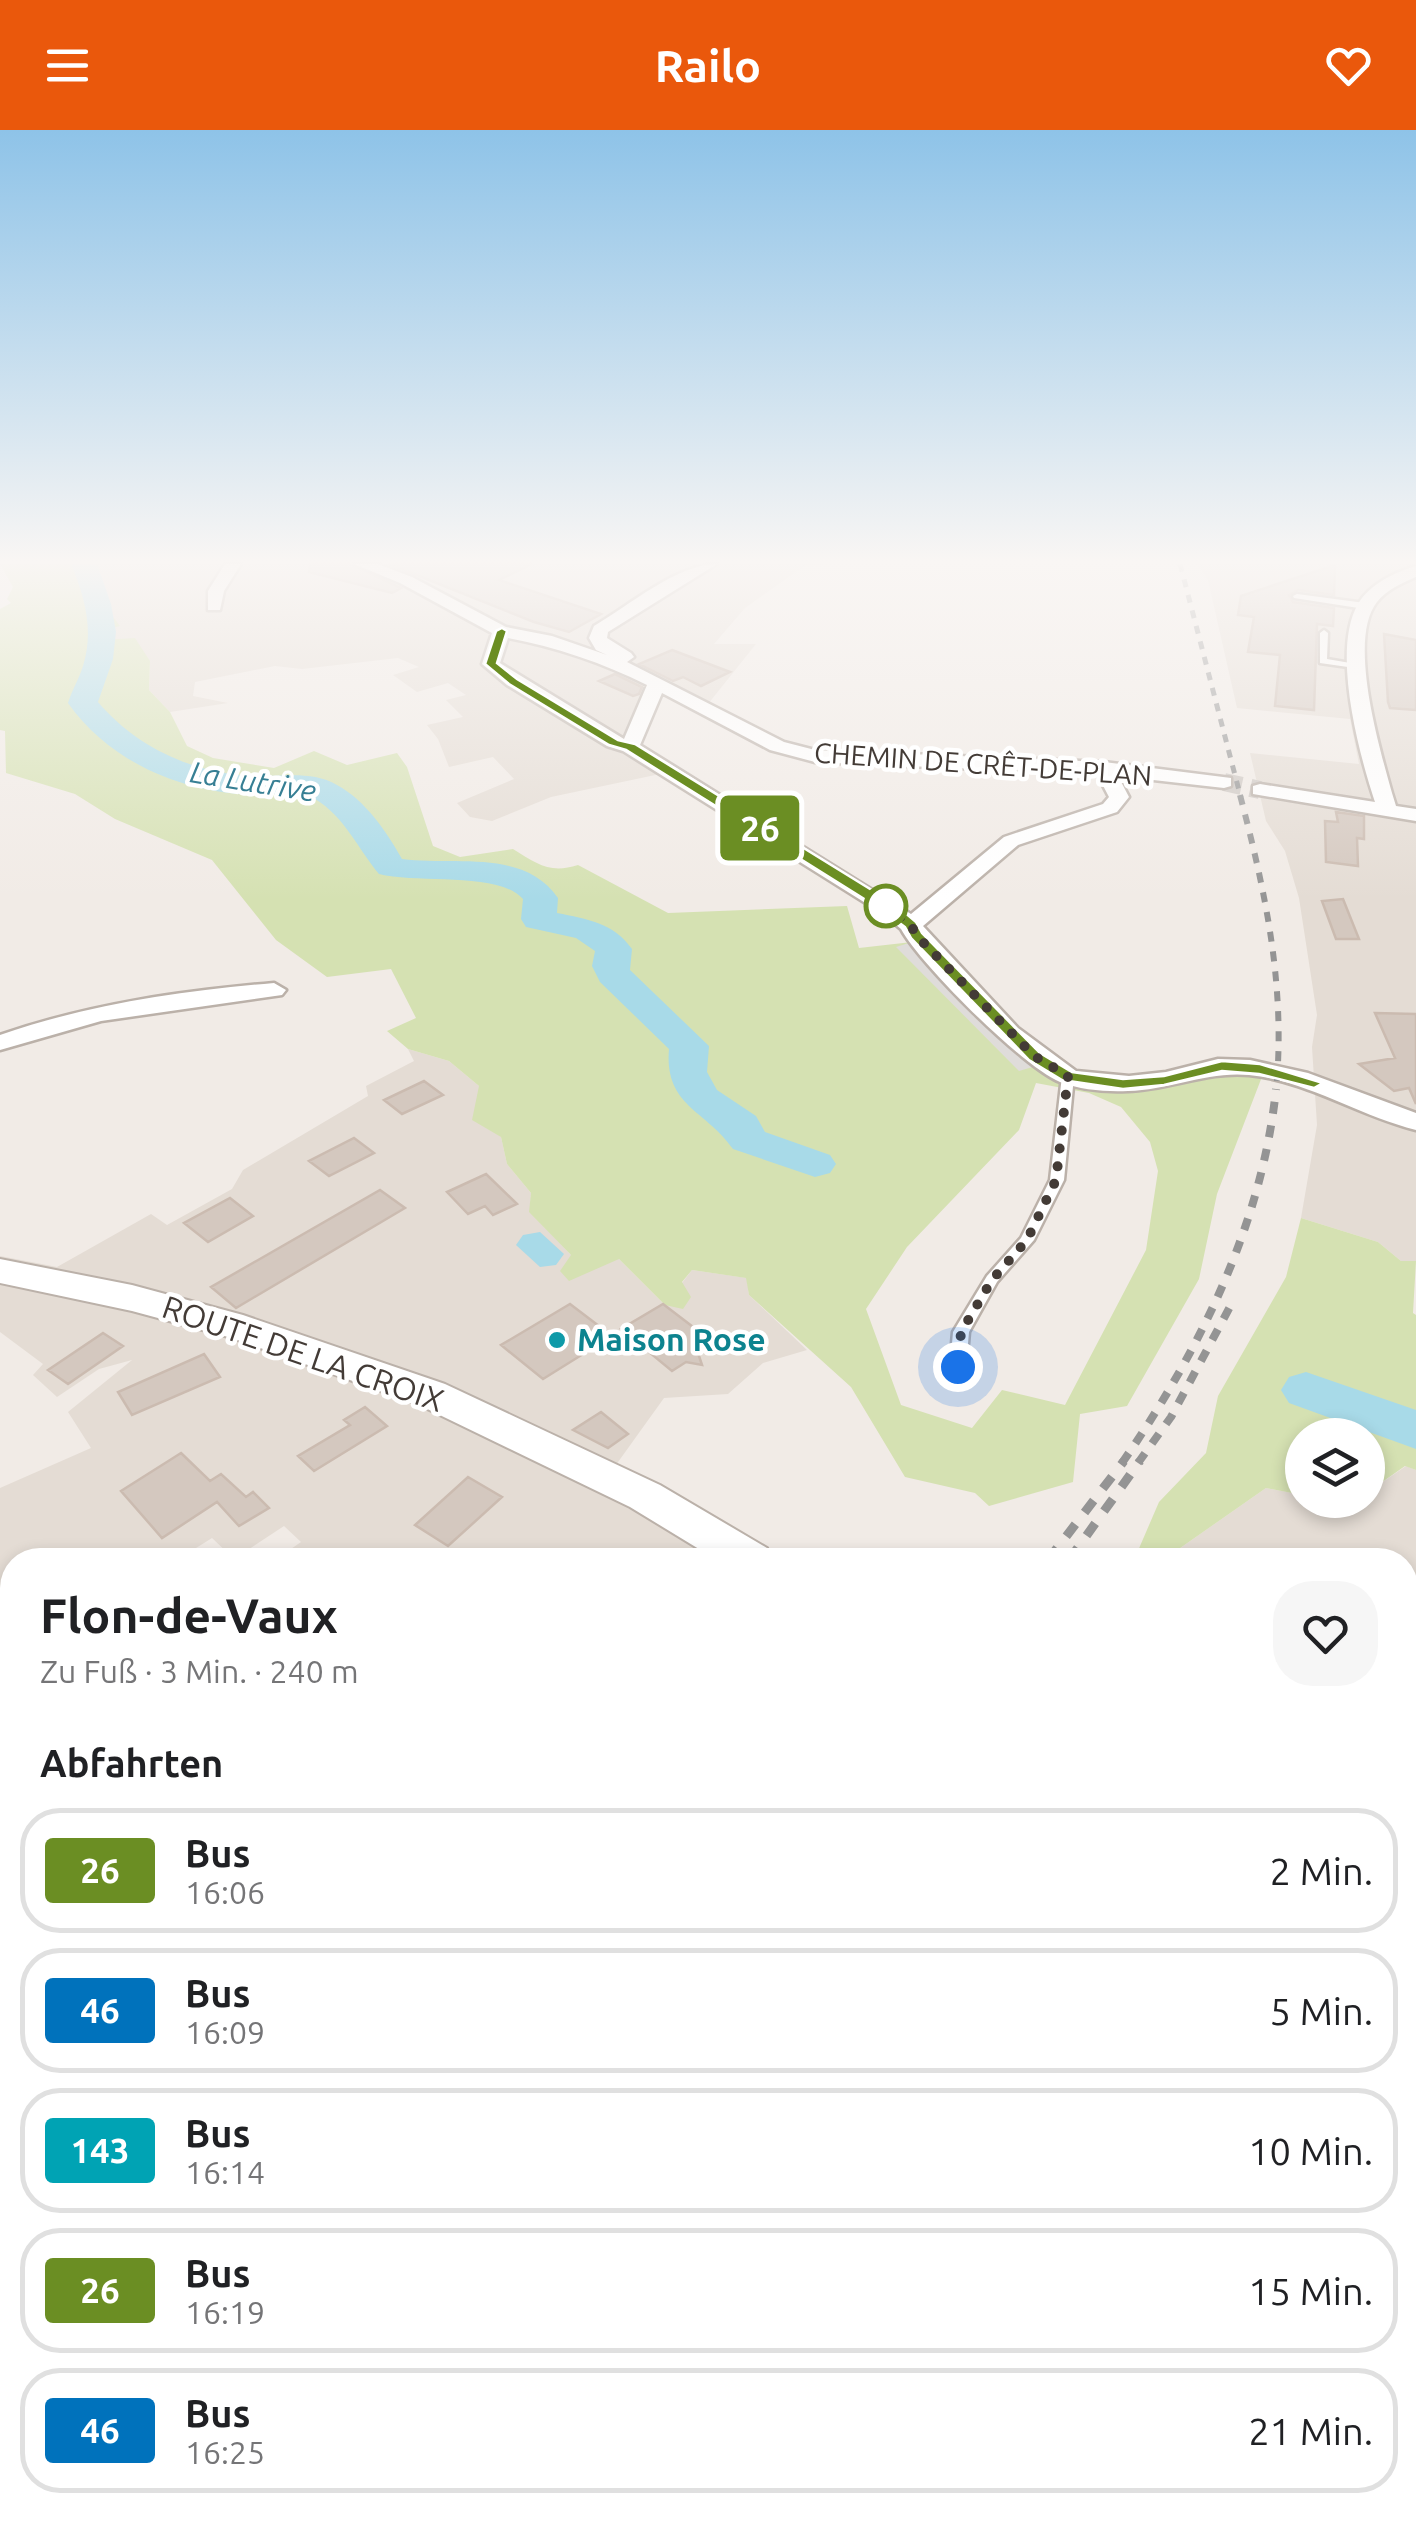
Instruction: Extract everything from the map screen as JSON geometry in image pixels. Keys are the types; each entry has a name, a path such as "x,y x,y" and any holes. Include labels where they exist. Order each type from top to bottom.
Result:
{"street":[{"path":"506,676 614,742 630,747 911,925 916,935 1034,1056 1068,1076 1123,1084 1164,1080 1222,1066 1260,1069 1314,1083 1416,1122"},
{"name":"CHEMIN DE CRÊT-DE-PLAN","path":"639,676 777,746 814,756 1104,768 1224,782"},
{"path":"630,747 656,683 651,676"},
{"path":"1360,676 1363,717 1388,812"},
{"path":"911,925 1011,841 1110,808 1118,798 1104,768"},
{"path":"1260,790 1416,814"},
{"path":"0,1043 75,1016 193,997 274,990"},
{"name":"ROUTE DE LA CROIX","path":"0,1271 132,1298 243,1328 432,1394 646,1496 732,1548"}],"lane":[{"path":"958,1367 961,1332 992,1280 1027,1240 1056,1180 1068,1076"}],"shaded area":[{"path":"149,676 225,676 195,682 193,696 228,703 170,712 149,690"},
{"path":"394,676 730,676 704,709 663,689 649,713 642,746 679,770 551,797 492,821 470,817 457,803 514,779 493,757 449,767 438,739 427,725 463,717 446,700 466,695 448,683 417,692"},
{"path":"1230,676 1416,676 1416,1261 1401,1261 1378,1242 1301,1218 1317,1125 1312,1047 1317,1015 1299,898 1285,851 1266,821 1250,753 1359,764 1350,719 1237,708"},
{"path":"912,942 1036,1066 1019,1071 896,947"},
{"path":"408,1049 449,1061 479,1086 501,1137 507,1164 531,1193 530,1212 571,1255 619,1259 665,1305 692,1270 747,1278 749,1295 807,1350 763,1363 728,1394 664,1398 608,1476 731,1548 292,1548 301,1542 284,1526 251,1548 222,1548 212,1538 196,1548 0,1548 0,1488 91,1448 68,1412 132,1360 99,1369 57,1397 33,1375 43,1364 0,1332 0,1256 57,1267 151,1214 167,1225 232,1189 243,1170 368,1096 366,1086 414,1061"},
{"path":"1406,1466 1416,1470 1416,1548 1180,1548 1266,1488 1285,1492 1285,1518 1385,1518 1385,1480"}],"green space":[{"path":"0,676 149,676 149,690 170,712 187,746 213,758 274,768 314,751 347,765 397,753 407,767 433,846 460,857 513,849 551,868 578,865 668,913 847,906 859,948 912,942 1068,1076 1123,1084 1222,1066 1263,1074 1217,1194 1199,1279 1127,1406 1080,1414 1073,1482 989,1506 975,1493 905,1477 851,1387 749,1295 746,1278 692,1270 682,1282 691,1297 683,1309 665,1305 619,1259 569,1281 560,1271 571,1255 529,1212 531,1193 507,1164 501,1137 472,1120 479,1086 449,1061 408,1049 387,1031 416,1018 391,969 327,977 276,940 212,860 115,819 75,794 6,773 5,731 0,730","holes":["1036,1083 1089,1093 1121,1107 1150,1142 1158,1171 1146,1250 1065,1405 1002,1390 972,1428 901,1405 866,1309 907,1247 1019,1130"]},
{"path":"1301,1218 1378,1242 1401,1261 1416,1261 1416,1470 1405,1466 1385,1480 1385,1418 1285,1418 1285,1492 1266,1488 1180,1548 1139,1548 1159,1502 1206,1453 1218,1396 1286,1277"}],"water":[{"path":"540,1232 564,1254 556,1265 540,1267 516,1245 523,1235"}],"building":[{"path":"619,676 642,687 633,696 599,681"},
{"path":"663,676 722,676 701,686 683,677 673,681"},
{"path":"1278,676 1315,676 1314,710 1275,706"},
{"path":"1386,676 1416,676 1416,710 1390,708"},
{"path":"1336,812 1364,816 1364,839 1357,838 1358,866 1326,862 1325,821 1338,822"},
{"path":"1343,899 1359,939 1336,939 1322,901"},
{"path":"1375,1013 1416,1014 1416,1104 1409,1088 1394,1091 1359,1064 1395,1058"},
{"path":"424,1081 443,1095 402,1114 384,1100"},
{"path":"354,1138 374,1153 329,1176 309,1161"},
{"path":"486,1174 517,1204 493,1215 485,1206 468,1214 447,1192"},
{"path":"380,1190 405,1208 236,1308 211,1287"},
{"path":"230,1198 253,1216 208,1242 184,1223"},
{"name":"Maison Rose","path":"570,1304 612,1336 543,1379 501,1345"},
{"path":"663,1304 714,1343 698,1353 702,1365 686,1362 672,1371 621,1329"},
{"path":"103,1333 123,1346 68,1384 48,1370"},
{"path":"204,1354 220,1377 132,1415 118,1392"},
{"path":"365,1407 387,1426 314,1471 298,1456 350,1425 344,1420"},
{"path":"601,1412 628,1434 608,1448 573,1430"},
{"path":"181,1453 210,1481 221,1474 246,1497 253,1492 269,1508 239,1526 217,1502 162,1538 121,1491"},
{"path":"468,1477 502,1497 448,1546 415,1525"}],"waterway":[{"name":"La Lutrive","path":"94,676 83,703 116,737 157,762 227,783 300,785 327,792 376,840 391,867 494,873 530,885 541,898 539,919 589,931 614,949 610,966 613,974 689,1046 687,1072 700,1097 741,1125 748,1140 815,1164"},
{"name":"La Lutrive","path":"1306,1390 1416,1430"}],"tunnel":[{"path":"1224,782 1260,790"}],"railway":[{"path":"1209,676 1241,798"},
{"path":"1240,795 1272,942 1278,1015 1276,1091"},
{"path":"1122,1463 1177,1377 1223,1285 1257,1189 1276,1089"},
{"path":"1138,1463 1171,1417 1232,1303"},
{"path":"1057,1548 1124,1461"},
{"path":"1078,1548 1140,1461"}],"bus line":[{"name":"26","path":"506,676 614,742 630,747 890,908 911,925 916,935 1034,1056 1068,1076 1123,1084 1164,1080 1222,1066 1260,1069 1314,1083"}],"place":[{"name":"Maison Rose","path":"557,1340"}],"route":[{"path":"886,906 911,925 916,935 1034,1056 1068,1076 1056,1180 1027,1240 992,1280 961,1332 958,1367"}]}
